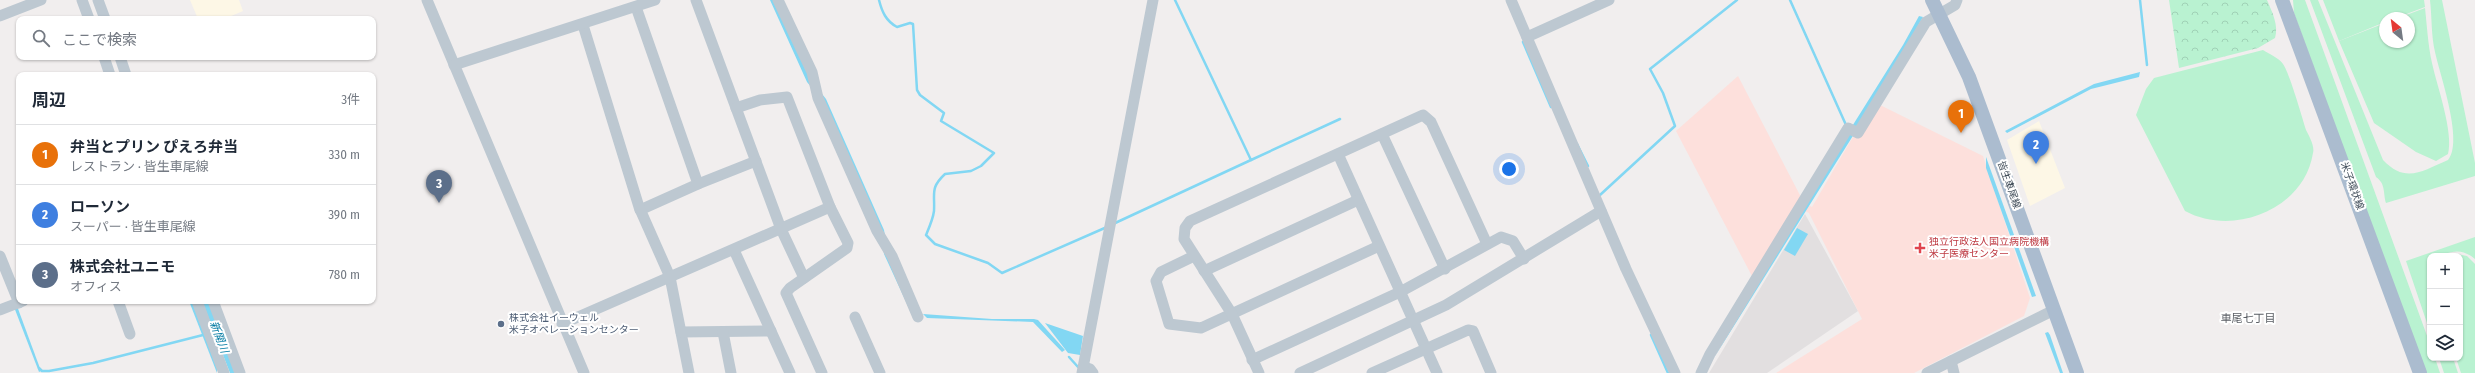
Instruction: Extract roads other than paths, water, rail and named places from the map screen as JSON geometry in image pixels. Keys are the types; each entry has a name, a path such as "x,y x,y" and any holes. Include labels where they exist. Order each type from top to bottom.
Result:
{"main road":[{"name":"皆生車尾線","path":"1932,0 1969,77 2077,373"},
{"name":"米子環状線","path":"2282,0 2420,373"}],"street":[{"path":"0,16 41,0"},
{"path":"82,0 88,16"},
{"path":"98,0 104,16"},
{"path":"427,0 562,324 584,373"},
{"path":"454,65 583,25 655,0"},
{"path":"696,0 781,230 804,278"},
{"path":"778,0 815,81 818,98 880,236 888,248 918,317"},
{"path":"1086,371 1153,0"},
{"path":"1511,0 1601,212 1675,373"},
{"path":"1527,37 1609,0"},
{"path":"1701,373 1710,354 1848,128 1858,133 1926,22 1955,5 1957,0"},
{"path":"636,7 698,184"},
{"path":"583,25 640,210 670,277 689,373"},
{"path":"105,60 109,72"},
{"path":"121,60 125,72"},
{"path":"736,108 760,100 787,97 830,207 847,241 847,248 804,278 786,293 822,373"},
{"path":"1259,373 1232,314 1184,239 1185,228 1190,221 1382,134 1418,116 1428,117 1487,244"},
{"path":"1382,134 1445,269"},
{"path":"1338,154 1437,373"},
{"path":"640,210 698,184 756,161"},
{"path":"1204,271 1358,200"},
{"path":"562,324 781,230 830,207"},
{"path":"1300,373 1413,321 1465,295 1601,212"},
{"path":"1252,360 1400,292 1445,269 1500,237 1505,237 1513,241 1524,259"},
{"path":"1194,256 1160,272 1157,276 1156,281 1169,324 1201,328 1379,246"},
{"path":"734,250 790,373"},
{"path":"0,256 16,291"},
{"path":"0,310 16,304"},
{"path":"119,304 130,334"},
{"path":"198,304 224,373"},
{"path":"214,304 240,373"},
{"path":"1927,373 2054,310"},
{"path":"855,317 880,373"},
{"path":"1372,373 1468,330 1472,331 1491,373"},
{"path":"681,332 771,331"},
{"path":"723,332 731,373"},
{"path":"1951,361 1954,373"}],"water":[{"path":"770,0 774,0 811,80 826,99 884,230 888,253 913,317 884,254 881,231 822,100 807,82"},
{"path":"1919,16 1923,17 1876,99 1712,361 1846,136 1903,45"},
{"path":"2140,72 2139,77 2091,89 2007,133 2005,131 2094,84"},
{"path":"1986,157 2036,296 2032,297 1986,168"},
{"path":"1797,228 1808,234 1795,256 1784,250"},
{"path":"190,304 193,304 217,368 217,373"},
{"name":"新開川","path":"203,304 210,304 237,373 230,373"},
{"path":"17,306 41,371 39,372 14,307"},
{"path":"923,314 992,319 1038,320 1065,350 1062,352 1033,322 927,318"},
{"path":"1045,323 1083,336 1080,355 1068,353"},
{"path":"2048,332 2063,373 2060,373 2045,333"}],"waterway":[{"path":"879,0 885,16 893,25 897,27 910,23 913,24 917,90 920,95 944,113 941,121 994,153 981,166 971,171 945,174 937,183 934,191 934,211 926,235 935,244 988,263 1002,273 1107,227"},
{"path":"1175,0 1251,160 1340,119"},
{"path":"1600,195 1675,126 1663,93 1650,69 1737,0"},
{"path":"1790,0 1846,125"},
{"path":"2140,0 2147,65"},
{"path":"1523,42 1551,107"},
{"path":"1577,144 1588,166"},
{"path":"1113,224 1251,160"},
{"path":"39,368 42,371 49,371 93,363 203,335"},
{"path":"1651,335 1668,373"},
{"path":"1069,357 1078,367"}],"place":[{"name":"弁当とプリン ぴえろ弁当","path":"1961,133"},
{"name":"ローソン","path":"2036,164"},
{"name":"株式会社ユニモ","path":"439,203"},
{"name":"独立行政法人国立病院機構 米子医療センター","path":"1920,248"},
{"name":"株式会社イーウェル 米子オペレーションセンター","path":"501,324"}],"district":[{"name":"車尾七丁目","path":"2248,318"}]}
